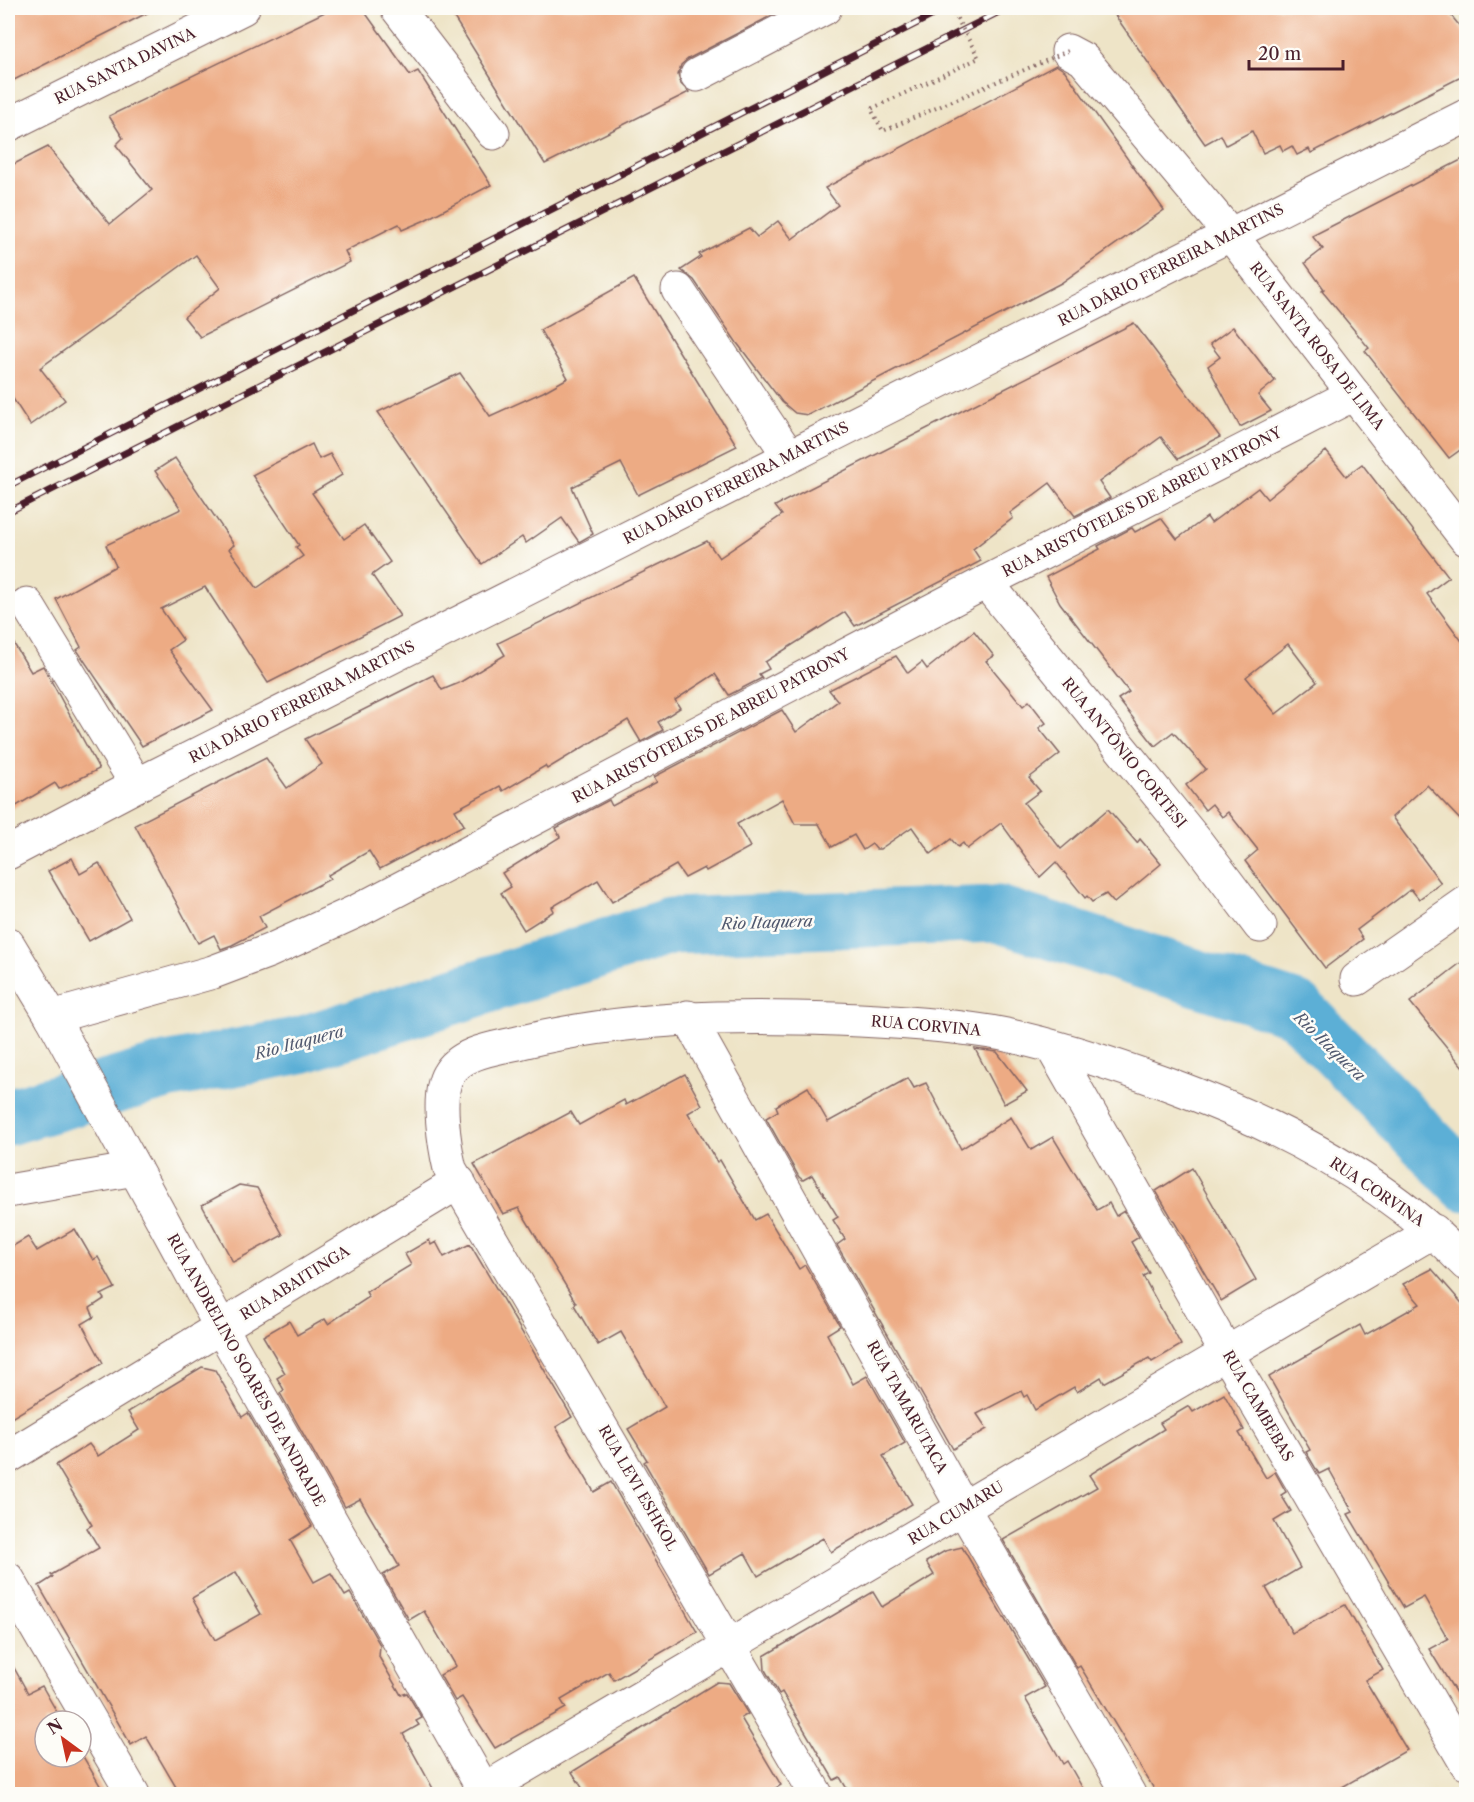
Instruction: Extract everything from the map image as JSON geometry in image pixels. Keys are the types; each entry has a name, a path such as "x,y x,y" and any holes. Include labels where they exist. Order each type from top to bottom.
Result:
{"street":[{"name":"RUA SANTA DAVINA","path":"8,125 243,8"},
{"path":"397,8 493,133"},
{"path":"697,75 825,8"},
{"name":"RUA SANTA ROSA DE LIMA","path":"1068,51 1083,59 1231,235 1467,539"},
{"name":"RUA DÁRIO FERREIRA MARTINS","path":"8,853 137,785 1467,116"},
{"path":"678,290 789,456"},
{"name":"RUA ARISTÓTELES DE ABREU PATRONY","path":"58,1029 269,951 338,920 986,582 1354,394"},
{"name":"RUA ANTÔNIO CORTESI","path":"986,582 1196,842 1260,926"},
{"path":"27,604 137,785"},
{"path":"1357,980 1467,903"},
{"name":"RUA ANDRELINO SOARES DE ANDRADE","path":"8,944 58,1029 222,1329 483,1793"},
{"name":"RUA CORVINA","path":"459,1182 450,1169 445,1150 444,1091 448,1075 462,1061 482,1052 569,1031 688,1017 879,1021 991,1032 1052,1047 1168,1084 1258,1121 1346,1167 1434,1231 1467,1264"},
{"name":"RUA TAMARUTACA","path":"688,1017 963,1508 1129,1794"},
{"name":"RUA CAMBEBAS","path":"1052,1047 1226,1352 1467,1763"},
{"path":"8,1191 135,1169"},
{"name":"RUA ABAITINGA","path":"8,1457 222,1329 459,1182"},
{"name":"RUA LEVI ESHKOL","path":"459,1182 816,1794"},
{"name":"RUA CUMARU","path":"483,1793 1434,1231"},
{"path":"8,1579 133,1794"}],"path":[{"path":"951,8 980,58 871,109 883,131 1068,51"}],"building":[{"path":"8,8 157,8 8,83"},
{"path":"333,8 362,8 410,75 418,71 491,185 423,221 402,230 399,224 345,251 350,262 200,337 184,317 220,288 196,255 40,368 65,400 30,425 8,391 8,167 48,147 110,224 152,190 116,145 123,138 109,116"},
{"path":"448,8 786,8 688,59 681,65 678,75 681,84 689,92 545,164"},
{"path":"1110,8 1445,8 1467,35 1467,74 1311,153 1309,149 1297,155 1292,146 1283,151 1280,145 1263,153 1252,131 1226,145 1221,135 1205,144"},
{"path":"1056,65 1065,71 1164,210 1061,283 808,415 795,413 782,402 737,343 694,280 681,270 701,257 699,254 749,228 757,237 778,221 792,239 838,205 825,188"},
{"path":"1467,157 1467,445 1449,458 1365,351 1369,348 1322,291 1324,289 1305,263 1323,249 1312,236"},
{"path":"634,278 737,446 638,495 621,463 572,487 593,534 579,542 562,518 526,543 522,537 482,564 378,412 460,373 490,416 543,392 568,378 540,330"},
{"path":"1134,323 1220,437 1178,459 1161,437 1099,482 1110,498 1075,516 1050,483 1010,513 1013,518 973,549 981,561 855,626 845,612 765,662 769,669 759,674 762,678 729,695 715,674 675,700 680,708 658,722 663,730 641,742 628,720 547,769 545,766 503,791 500,786 455,810 464,825 380,869 369,851 328,875 330,879 259,916 265,928 232,945 221,949 214,935 198,943 135,825 266,758 287,788 322,764 305,739 433,675 442,690 459,683 505,655 498,643 707,541 719,558 782,515 775,506"},
{"path":"1233,327 1275,381 1258,395 1271,411 1240,427 1208,366 1220,357 1210,344"},
{"path":"312,444 319,459 330,454 342,475 312,493 344,539 364,525 390,562 372,575 400,616 268,683 205,587 161,609 183,640 169,650 213,710 142,746 77,650 81,647 56,599 116,566 106,545 181,509 155,471 175,458 234,545 229,549 257,588 303,556 296,547 299,545 252,475"},
{"path":"1326,451 1346,476 1362,464 1449,577 1427,594 1467,648 1467,827 1427,785 1392,817 1441,883 1419,899 1411,889 1357,930 1363,939 1325,968 1245,861 1258,850 1228,812 1222,817 1212,804 1205,810 1186,785 1206,769 1173,732 1155,746 1118,699 1129,692 1060,603 1046,577 1100,549 1098,546 1132,528 1135,532 1161,518 1177,539 1207,517 1211,523 1258,488 1267,499","holes":["1288,644 1317,682 1276,714 1246,677"]},
{"path":"974,631 994,656 986,661 1023,706 1029,701 1046,723 1039,728 1060,754 1029,778 1040,791 1024,803 1061,849 1108,809 1137,843 1140,839 1161,864 1114,903 1106,894 1092,902 1087,896 1085,898 1056,862 1040,877 1001,823 967,849 963,843 958,847 951,839 931,854 912,827 880,849 876,849 872,844 863,850 854,835 832,847 819,824 795,824 782,799 737,824 750,847 706,871 704,868 685,878 676,865 612,902 598,880 552,907 554,911 524,930 501,893 511,887 502,873 560,837 556,828 609,800 612,806 657,782 654,777 782,710 796,732 838,701 829,690 896,656 908,673 922,662 927,669"},
{"path":"8,634 31,672 43,666 99,769 59,789 55,783 8,811"},
{"path":"72,858 80,874 99,863 130,918 89,941 48,871"},
{"path":"1467,958 1467,1072 1410,1002"},
{"path":"975,1049 997,1052 1027,1091 1004,1104"},
{"path":"685,1074 702,1105 688,1113 717,1162 720,1160 755,1220 766,1214 799,1269 805,1265 840,1326 827,1334 853,1384 867,1376 905,1443 883,1456 912,1504 831,1552 823,1538 758,1576 745,1553 709,1574 644,1462 647,1460 628,1429 665,1407 621,1332 598,1345 574,1305 576,1303 519,1208 503,1214 474,1164 571,1112 579,1125 624,1100 626,1105"},
{"path":"908,1078 914,1088 926,1083 961,1149 1011,1117 1031,1150 1053,1137 1097,1210 1109,1203 1116,1216 1124,1211 1139,1237 1131,1242 1149,1273 1143,1276 1181,1345 1152,1362 1149,1358 1104,1383 1101,1377 1077,1392 1074,1387 1035,1410 1027,1395 1024,1397 1021,1391 977,1414 987,1429 953,1449 837,1245 845,1239 833,1220 838,1217 812,1175 803,1180 799,1177 766,1118 778,1111 776,1106 808,1087 828,1122"},
{"path":"1192,1168 1256,1280 1221,1301 1156,1191"},
{"path":"239,1185 257,1188 283,1235 233,1262 202,1205"},
{"path":"75,1229 93,1260 98,1257 115,1288 101,1295 104,1299 90,1308 94,1317 82,1324 103,1363 8,1420 8,1249 28,1237 37,1251"},
{"path":"429,1240 431,1245 436,1242 444,1257 470,1244 572,1417 556,1427 594,1492 611,1482 697,1632 614,1680 609,1672 561,1700 566,1708 495,1748 462,1697 455,1701 440,1675 456,1666 424,1611 409,1620 383,1575 399,1566 360,1499 345,1507 280,1393 284,1390 277,1378 285,1373 263,1336 289,1321 297,1335 325,1319 328,1324 369,1297 366,1292 411,1265 405,1254"},
{"path":"1432,1269 1467,1309 1467,1711 1429,1649 1448,1639 1424,1597 1404,1608 1348,1514 1353,1512 1329,1469 1319,1474 1306,1452 1310,1450 1269,1377 1360,1325 1365,1335 1420,1304 1403,1284"},
{"path":"202,1367 215,1370 242,1417 248,1413 312,1526 290,1540 314,1582 331,1573 345,1596 350,1593 380,1645 379,1657 401,1695 407,1693 422,1718 416,1721 419,1725 403,1734 436,1794 180,1794 146,1736 131,1745 39,1586 53,1577 51,1575 99,1548 87,1528 92,1525 56,1465 89,1444 98,1456 139,1430 128,1412","holes":["236,1572 261,1614 215,1640 192,1598"]},
{"path":"1224,1394 1244,1430 1239,1433 1266,1478 1275,1472 1286,1492 1281,1495 1291,1511 1274,1521 1300,1568 1266,1588 1292,1633 1345,1605 1383,1670 1365,1680 1407,1750 1330,1794 1157,1794 1080,1666 1077,1668 1003,1540 1097,1487 1089,1475 1164,1429 1160,1423 1189,1406 1193,1412"},
{"path":"962,1547 1045,1687 1025,1698 1063,1764 1067,1761 1086,1794 850,1794 840,1777 834,1780 782,1692 779,1694 765,1670 764,1656 873,1592 882,1607 934,1575 926,1562 945,1551"},
{"path":"8,1657 28,1693 42,1686 55,1709 33,1709 33,1769 90,1769 105,1794 8,1794"},
{"path":"717,1682 729,1683 748,1714 741,1718 781,1785 766,1794 586,1794 572,1772"}],"waterway":[{"name":"Rio Itaquera","path":"8,1117 166,1071 301,1045 671,926 998,914 1297,1010 1466,1183"}],"railway":[{"path":"8,486 947,8"},
{"path":"8,512 1007,8"}]}
